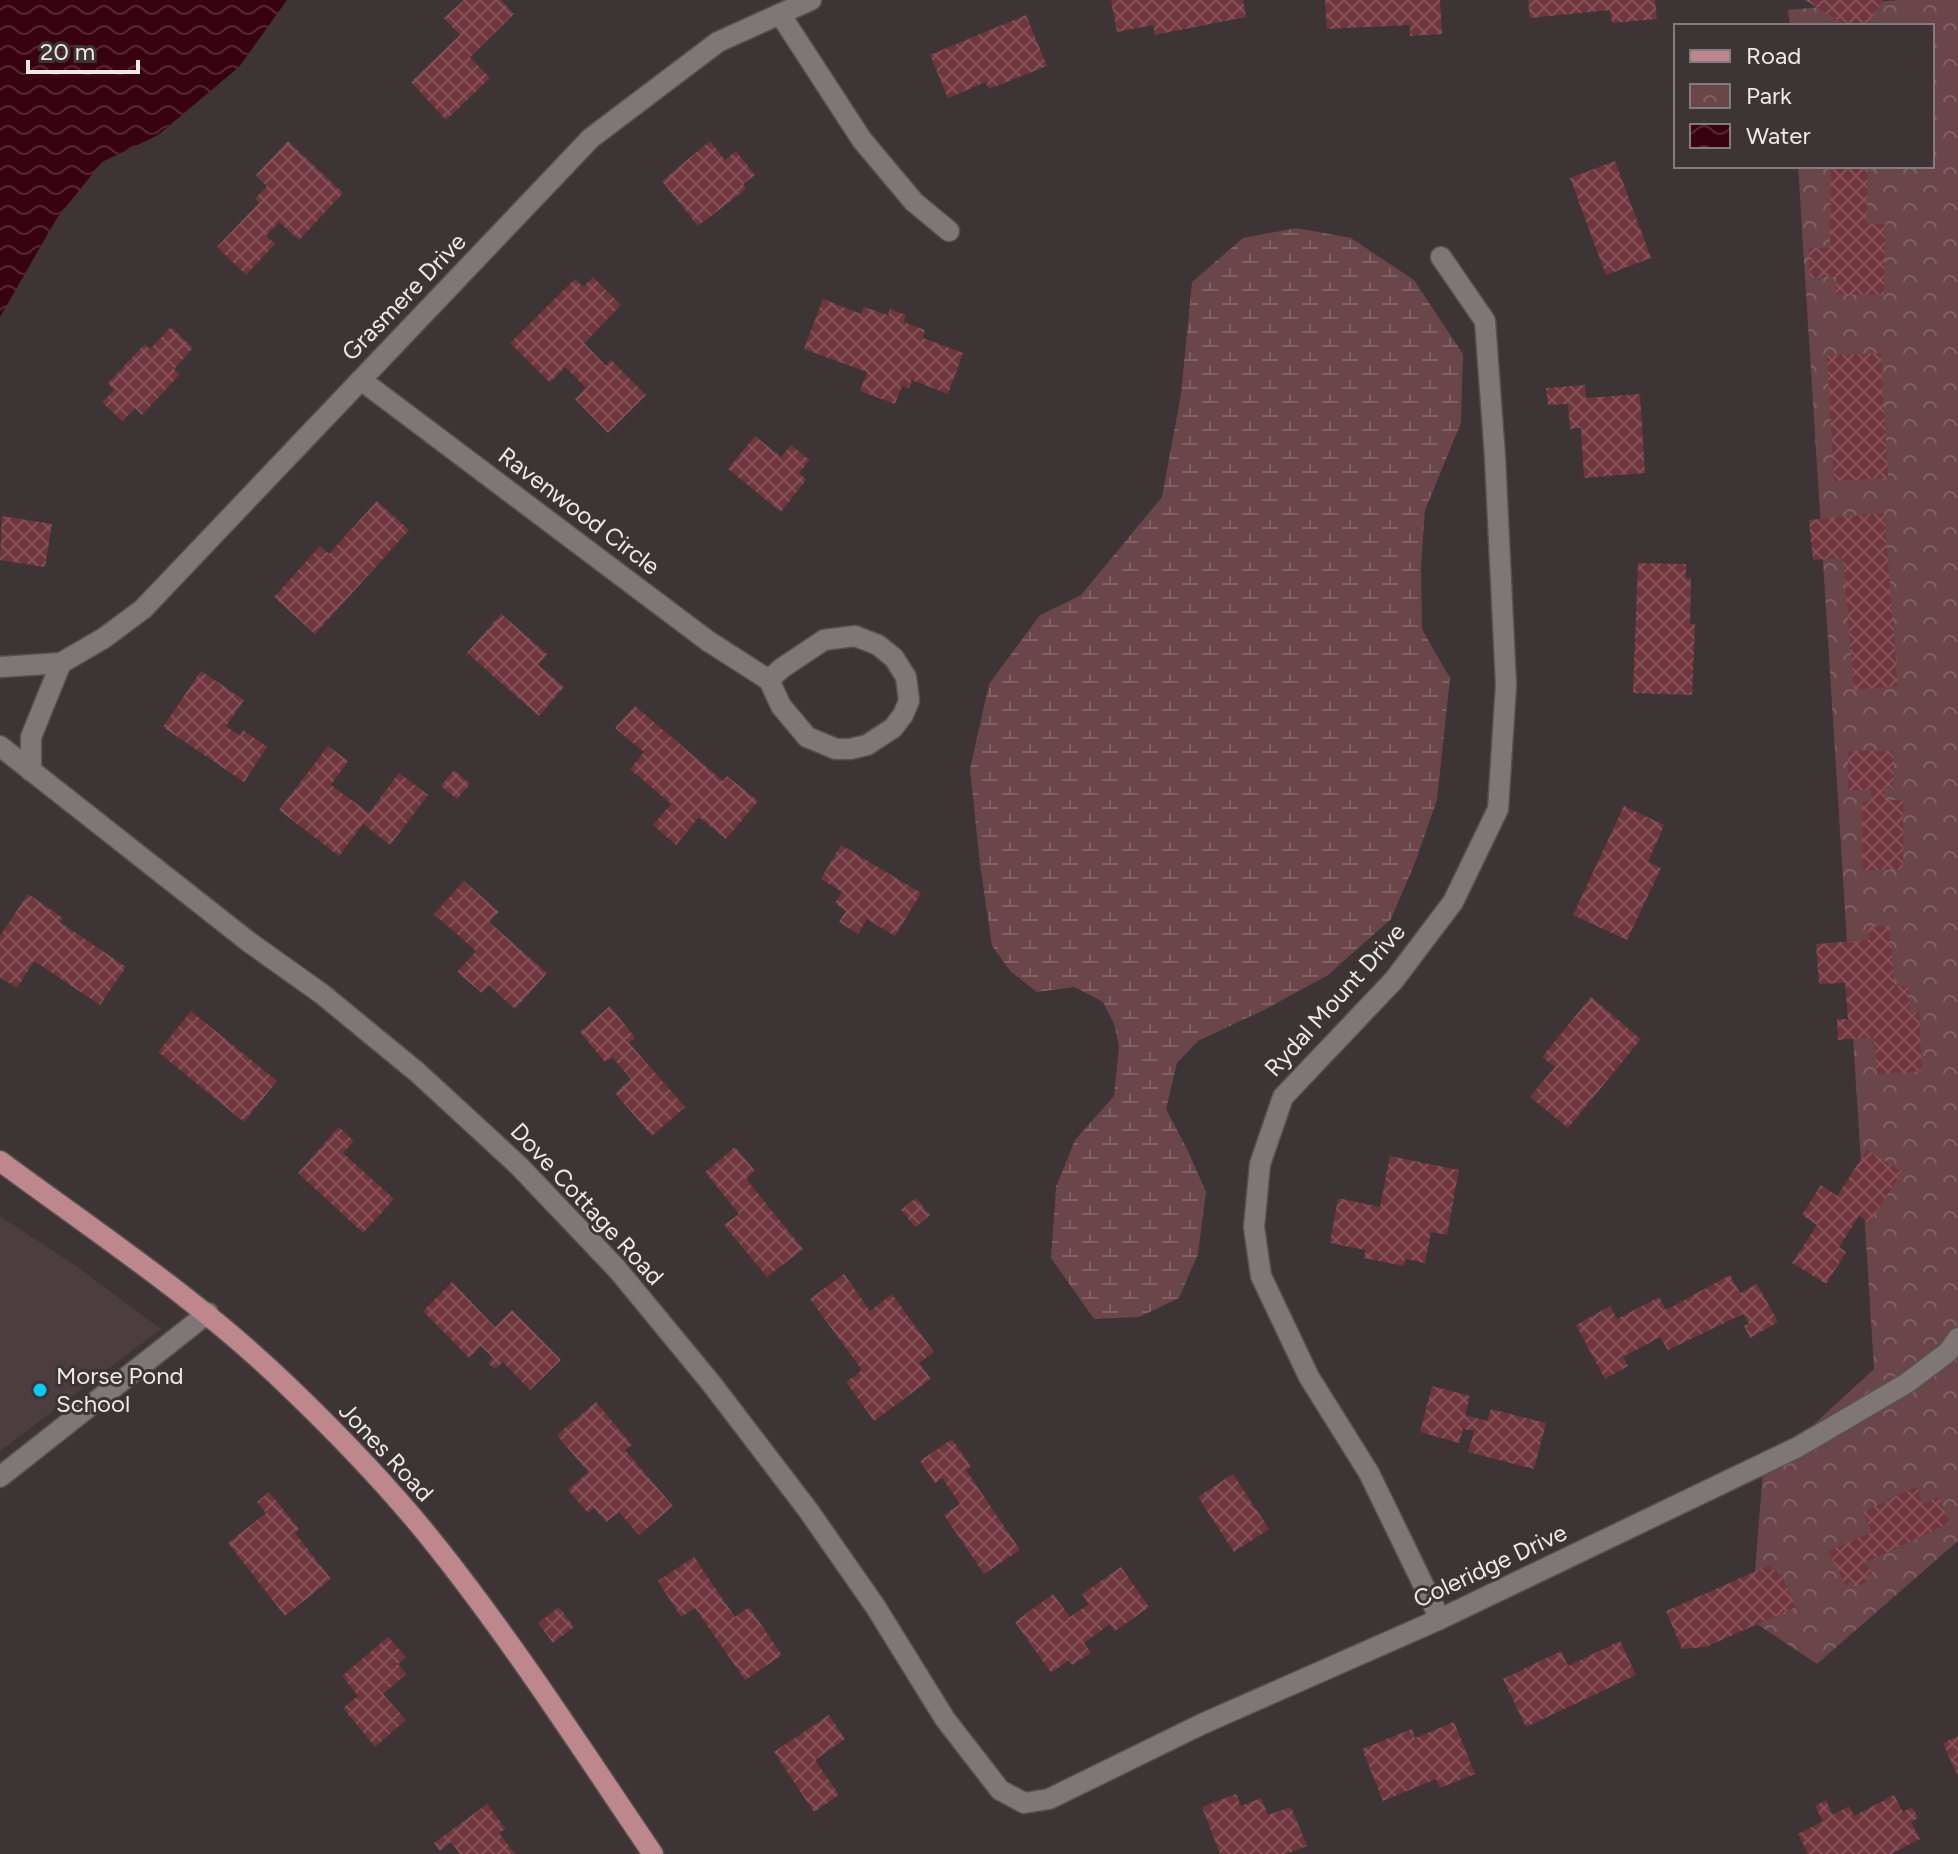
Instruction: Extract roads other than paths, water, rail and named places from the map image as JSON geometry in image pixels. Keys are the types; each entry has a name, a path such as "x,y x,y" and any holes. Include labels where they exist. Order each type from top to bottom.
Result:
{"main road":[{"name":"Jones Road","path":"0,1161 208,1313 290,1387 367,1467 437,1547 514,1650 653,1854"}],"street":[{"name":"Grasmere Drive","path":"0,667 61,663 104,638 143,609 591,138 718,42 811,0"},
{"path":"780,14 862,140 914,202 949,231"},
{"name":"Rydal Mount Drive","path":"1440,1619 1369,1473 1309,1377 1261,1276 1254,1227 1260,1164 1283,1097 1394,980 1453,902 1498,809 1506,685 1485,321 1441,257"},
{"name":"Ravenwood Circle","path":"361,380 708,641 769,680 781,706 807,737 836,749 867,745 893,728 909,701 906,677 894,658 878,645 855,636 824,640 769,680"},
{"path":"31,771 31,737 61,663"},
{"name":"Dove Cottage Road","path":"0,746 249,942 322,994 417,1072 530,1177 617,1269 711,1383 808,1510 875,1606 945,1719 1000,1790 1024,1803"},
{"path":"0,1477 208,1313"},
{"name":"Coleridge Drive","path":"1024,1803 1049,1799 1202,1724 1440,1619 1798,1447 1907,1383 1948,1352 1958,1338"}],"water":[{"path":"0,0 287,0 239,67 158,135 102,162 57,218 0,317"}],"place":[{"name":"Morse Pond School","path":"40,1390"}]}
